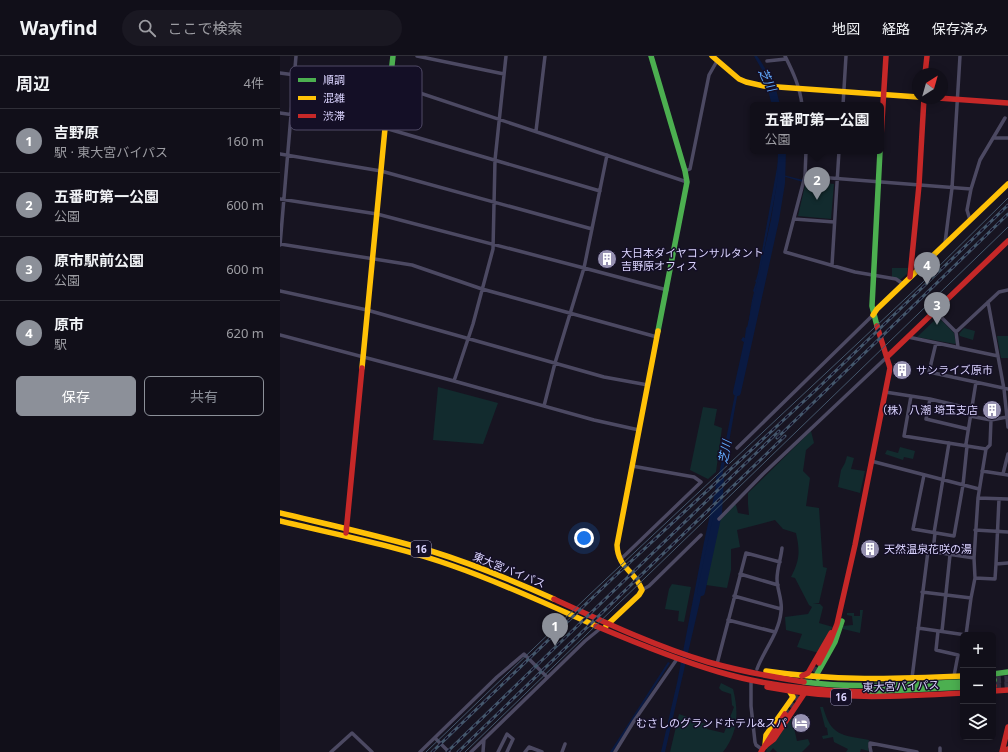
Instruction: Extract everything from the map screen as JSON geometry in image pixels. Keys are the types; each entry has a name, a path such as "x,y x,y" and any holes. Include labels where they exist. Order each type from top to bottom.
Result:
{"main road":[{"path":"392,66 393,56"},
{"path":"601,628 609,624 639,595 642,590 640,584 619,561 616,552 687,182 651,56"},
{"path":"712,56 739,79 764,86 800,90 912,96"},
{"path":"883,102 886,56"},
{"path":"926,68 927,56"},
{"path":"948,98 1008,103"},
{"path":"910,277 919,185 924,104"},
{"path":"346,537 385,130"},
{"path":"819,663 834,633 842,602 890,368 888,356 873,315 872,306 880,154"},
{"path":"873,315 877,309 1008,184"},
{"path":"888,356 1008,241"},
{"name":"東大宮バイパス","path":"280,513 388,540 479,567 609,624 678,652 724,666 778,678 824,684 871,686 960,682"},
{"name":"東大宮バイパス","path":"280,521 443,563 476,574 601,628 678,659 751,683 790,692 850,698 960,693"},
{"path":"802,676 808,673 836,623 842,602"},
{"path":"818,678 817,674 840,630 842,602"},
{"name":"東大宮バイパス","path":"724,666 757,669 818,678 851,680 912,679 960,676"},
{"path":"996,681 1008,672"},
{"name":"東大宮バイパス","path":"723,673 801,688 850,692 960,687"},
{"path":"996,684 1008,690"},
{"path":"763,749 766,736 793,697 790,692"},
{"path":"763,749 774,739 804,694"},
{"path":"763,749 786,714"},
{"path":"1002,752 1008,727"}],"street":[{"path":"295,66 296,56"},
{"path":"417,56 504,74"},
{"path":"442,56 442,61"},
{"path":"454,381 482,289 493,244 495,160 506,56"},
{"path":"536,131 545,56"},
{"path":"842,102 846,56"},
{"path":"945,244 952,188 960,56"},
{"path":"768,61 785,58 800,90 802,102"},
{"path":"685,171 690,169 709,75 717,61"},
{"path":"280,73 290,74"},
{"path":"422,94 687,182"},
{"path":"280,113 290,115"},
{"path":"970,220 967,210 971,189 980,160 1005,118"},
{"path":"290,130 282,200 280,245 412,265 482,289 657,338"},
{"path":"392,130 600,191"},
{"path":"993,138 1008,138"},
{"path":"280,154 381,171 592,229"},
{"path":"806,154 805,176 785,252 855,272 896,279 903,284"},
{"path":"832,265 839,154"},
{"path":"544,406 555,363 584,268 607,155"},
{"path":"805,176 971,189"},
{"path":"282,200 376,214 666,290"},
{"path":"794,219 834,222"},
{"path":"956,332 999,292 1008,290"},
{"path":"280,291 367,310 604,377 648,385"},
{"path":"988,302 1006,389 1008,427"},
{"path":"935,311 956,332 958,347"},
{"path":"737,448 873,315"},
{"path":"280,335 594,420 639,430"},
{"path":"908,337 998,356"},
{"path":"936,344 930,372 1006,389"},
{"path":"719,519 763,474 888,356"},
{"path":"924,475 913,529 954,536 963,485 966,444 976,382"},
{"path":"885,392 972,409"},
{"path":"911,396 904,436 986,449"},
{"path":"930,400 926,419 968,429"},
{"path":"970,416 991,420 1007,417"},
{"path":"918,628 966,635 975,578 975,530 979,489 986,449 990,444 991,420"},
{"path":"912,679 922,592 934,533 949,443"},
{"path":"982,471 1006,474 1008,454"},
{"path":"871,461 979,489"},
{"path":"619,561 701,482 694,477 632,466"},
{"path":"978,498 1008,499"},
{"path":"975,578 995,580 999,499"},
{"path":"975,530 1008,532"},
{"path":"642,590 649,586 701,535"},
{"path":"757,669 761,658 772,641 781,614 777,578 782,548"},
{"path":"915,549 974,558"},
{"path":"717,664 746,553 780,562"},
{"path":"950,555 946,595 936,650 958,655 954,676"},
{"path":"996,564 1008,563"},
{"path":"740,574 778,585"},
{"path":"922,592 971,598"},
{"path":"734,596 781,608"},
{"path":"728,620 775,632"},
{"path":"471,752 547,677 601,628"},
{"path":"420,752 497,677 524,654 547,677"},
{"path":"616,750 651,695 678,659"},
{"path":"751,683 751,706 755,742 756,746 763,749"},
{"path":"330,752 352,734 372,752"},
{"path":"498,752 507,734 513,739 508,752"},
{"path":"435,738 449,752"},
{"path":"484,739 484,751"},
{"path":"871,752 870,743 916,752"},
{"path":"562,752 565,744"},
{"path":"525,752 529,747 542,752"}],"green space":[{"path":"806,181 834,184 831,219 798,216"},
{"path":"892,268 908,268 907,274 900,280 892,277"},
{"path":"938,317 954,333 955,344 917,337"},
{"path":"964,328 975,331 973,340 960,336 959,334"},
{"path":"997,336 1008,336 1008,358 1001,358"},
{"path":"438,387 498,403 483,444 433,440"},
{"path":"703,407 717,409 714,425 722,428 716,472 708,479 690,470"},
{"path":"811,431 814,443 806,450 803,471 810,478 806,506 819,508 823,567 827,568 819,603 813,604 820,604 823,607 819,623 833,627 819,653 797,647 802,634 786,630 785,617 808,614 812,607 809,605 795,578 791,577 798,560 796,533 783,529 775,520 737,530 740,547 731,549 731,570 727,588 706,585 720,515 733,505 736,505 738,513 749,515 748,493"},
{"path":"900,447 915,451 913,459 904,457 903,460 885,454 887,450 898,453"},
{"path":"847,456 854,458 851,469 865,471 860,493 838,487 841,470"},
{"path":"672,584 691,587 684,622 678,621 679,611 665,609 669,589"},
{"path":"860,610 863,610 860,633 843,629 843,626 853,625 852,616 847,615 847,613 854,613 854,616 860,616"},
{"path":"721,683 733,689 736,706 736,722 734,730 728,745 723,752 670,752 679,714 708,725 707,729 724,733 734,707 732,705 731,694 722,691 719,688"},
{"path":"820,707 823,707 830,724 838,732 851,737 869,740 869,751 861,749 860,752 846,752 848,749 834,742 833,737 823,739 822,736 828,735"},
{"path":"791,715 797,741 808,739 810,744 802,752 777,752 773,748 770,752 766,752 767,748 778,738"}],"water":[{"path":"754,56 757,56 761,61 773,85 778,102 776,102 769,82"},
{"path":"779,154 782,154 779,174 803,180 803,182 779,175 764,251 768,252 767,255 764,252 760,285 739,382 700,601 665,752 661,752 677,683 745,343 741,340 743,337 745,338 755,281 758,273"},
{"path":"668,662 670,663 613,752 610,752"}],"waterway":[{"name":"芝川","path":"771,86 775,102"},
{"name":"芝川","path":"737,392 775,220 781,183 782,154"},
{"name":"芝川","path":"701,592 718,513 720,479"}],"tunnel":[{"path":"809,679 819,663"},
{"path":"996,680 1008,679"},
{"path":"996,686 1008,685"},
{"path":"785,714 802,690"}],"tram line":[{"path":"426,752 588,596 922,283 1008,198"},
{"path":"465,752 1008,227"}],"railway":[{"path":"432,752 614,577 817,389 1008,205"},
{"path":"777,438 1008,214"},
{"path":"447,752 779,431"},
{"path":"458,752 785,436"}],"traffic: fast":[{"path":"392,66 393,56"},
{"path":"651,56 687,182 658,331"},
{"path":"877,326 872,306 880,154"},
{"path":"818,678 817,674 835,642 842,621"},
{"path":"996,674 1008,672"},
{"path":"804,682 864,686 960,682"},
{"path":"866,692 960,687"}],"traffic: slow":[{"path":"712,56 739,79 764,86 912,97"},
{"path":"362,368 385,130"},
{"path":"873,315 877,309 1008,184"},
{"path":"606,626 639,595 642,590 639,583 620,559 617,545 658,331"},
{"path":"280,513 431,551 493,573 554,599"},
{"path":"280,521 367,541 432,559 507,587 596,626"},
{"path":"766,671 840,678 960,676"},
{"path":"765,746 766,735 793,697 790,692"}],"traffic: jam":[{"path":"883,102 886,56"},
{"path":"926,68 927,56"},
{"path":"948,99 1008,103"},
{"path":"910,277 919,185 924,104"},
{"path":"888,356 1008,241"},
{"path":"819,663 837,624 855,545 890,368 877,326"},
{"path":"346,533 362,368"},
{"path":"554,599 630,633 688,656 744,671 804,682"},
{"path":"596,626 672,657 737,677 792,687 866,692"},
{"path":"802,676 808,673 831,633"},
{"path":"767,687 841,696 913,696 960,693"},
{"path":"996,691 1008,690"},
{"path":"765,746 774,739 804,694"},
{"path":"761,752 785,714"},
{"path":"1002,752 1008,727"}],"place":[{"name":"五番町第一公園","path":"817,200"},
{"name":"大日本ダイヤコンサルタント 吉野原オフィス","path":"607,259"},
{"name":"原市","path":"927,285"},
{"name":"原市駅前公園","path":"937,325"},
{"name":"サンライズ原市","path":"902,370"},
{"name":"（株）八潮 埼玉支店","path":"992,410"},
{"name":"天然温泉花咲の湯","path":"870,549"},
{"name":"吉野原","path":"555,646"},
{"name":"むさしのグランドホテル&スパ","path":"801,723"}]}
